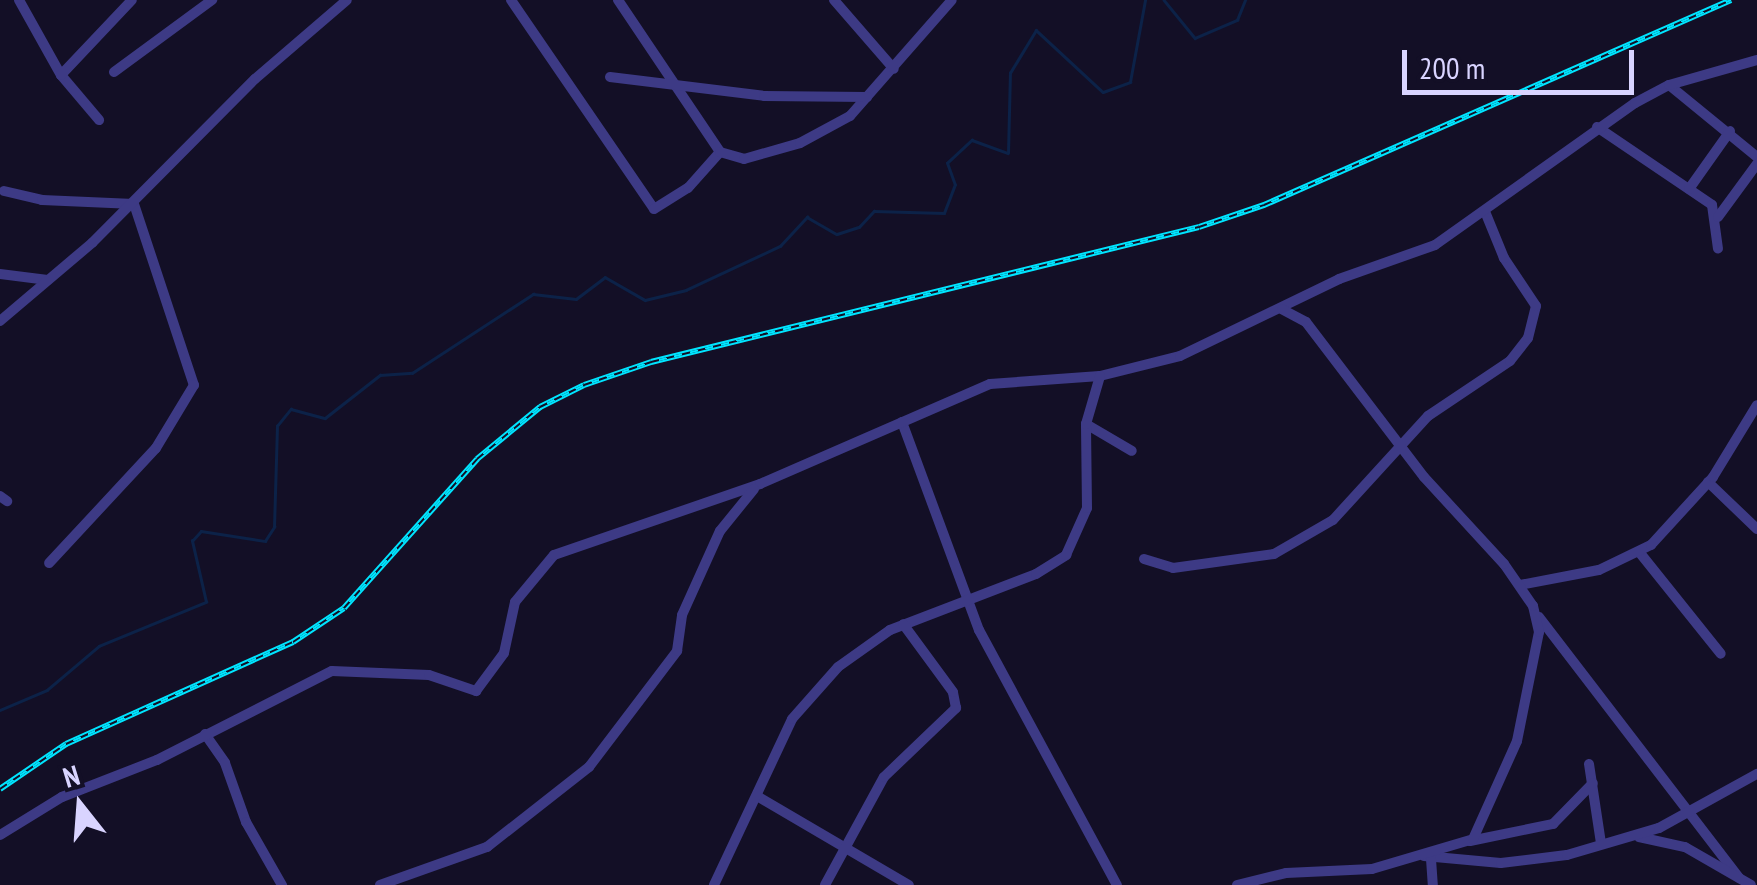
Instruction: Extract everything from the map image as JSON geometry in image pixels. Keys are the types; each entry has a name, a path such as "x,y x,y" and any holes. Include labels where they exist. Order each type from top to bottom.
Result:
{"street":[{"path":"19,0 61,75 99,120"},
{"path":"61,75 132,0"},
{"path":"114,72 212,0"},
{"path":"322,0 336,8"},
{"path":"0,321 134,204 222,111 347,0"},
{"path":"512,0 654,208 688,188 720,152"},
{"path":"618,0 681,88 720,152 744,159 787,148 839,123 870,96 952,0"},
{"path":"834,0 894,68"},
{"path":"0,835 62,797 345,669 428,675 476,691 504,654 515,602 548,559 678,508 760,484 990,384 1100,376 1180,356 1314,292 1435,246 1486,214 1597,127 1669,86 1757,60"},
{"path":"610,77 681,88 850,101 870,96"},
{"path":"1669,86 1730,132 1757,161 1718,216 1718,250"},
{"path":"1597,127 1689,188 1718,216"},
{"path":"1689,188 1730,132"},
{"path":"4,190 42,200 134,204"},
{"path":"49,563 156,448 193,391 134,204"},
{"path":"1144,560 1174,568 1270,556 1333,520 1433,411 1510,360 1535,319 1536,303 1504,258 1486,214"},
{"path":"0,274 48,280"},
{"path":"1306,322 1314,292"},
{"path":"1282,309 1306,322 1402,449 1520,585 1538,616 1739,878"},
{"path":"714,885 798,711 851,655 903,624 1036,574 1066,554 1087,508 1086,424 1100,376"},
{"path":"1520,585 1600,570 1640,553 1708,482 1757,405"},
{"path":"902,422 968,598 1050,770 1117,885"},
{"path":"1086,424 1132,450"},
{"path":"1708,482 1757,529"},
{"path":"380,885 487,847 589,767 677,651 682,614 720,531 760,484"},
{"path":"1640,553 1721,654"},
{"path":"1469,841 1517,742 1538,616"},
{"path":"825,885 884,777 956,708 953,692 903,624"},
{"path":"205,734 225,763 246,822 282,885"},
{"path":"1589,764 1600,843"},
{"path":"1427,857 1541,859 1632,838 1691,812 1757,774"},
{"path":"1237,885 1286,873 1372,869 1427,857 1469,841 1553,824 1593,782"},
{"path":"757,796 909,885"},
{"path":"1632,838 1685,847 1757,884"},
{"path":"1427,857 1432,885"}],"waterway":[{"path":"0,710 47,690 99,646 206,602 192,541 201,531 265,541 274,527 277,426 291,409 325,418 380,375 412,373 533,294 576,299 605,277 645,300 686,290 780,246 807,217 837,234 859,227 874,211 944,213 955,185 947,163 972,140 1008,153 1010,73 1036,30 1103,92 1130,82 1145,0"},
{"path":"1164,0 1195,38 1237,20 1245,0"}],"railway":[{"path":"0,789 66,744 293,642 344,608 477,459 540,407 584,385 651,362 1199,227 1264,205 1731,0"}]}
